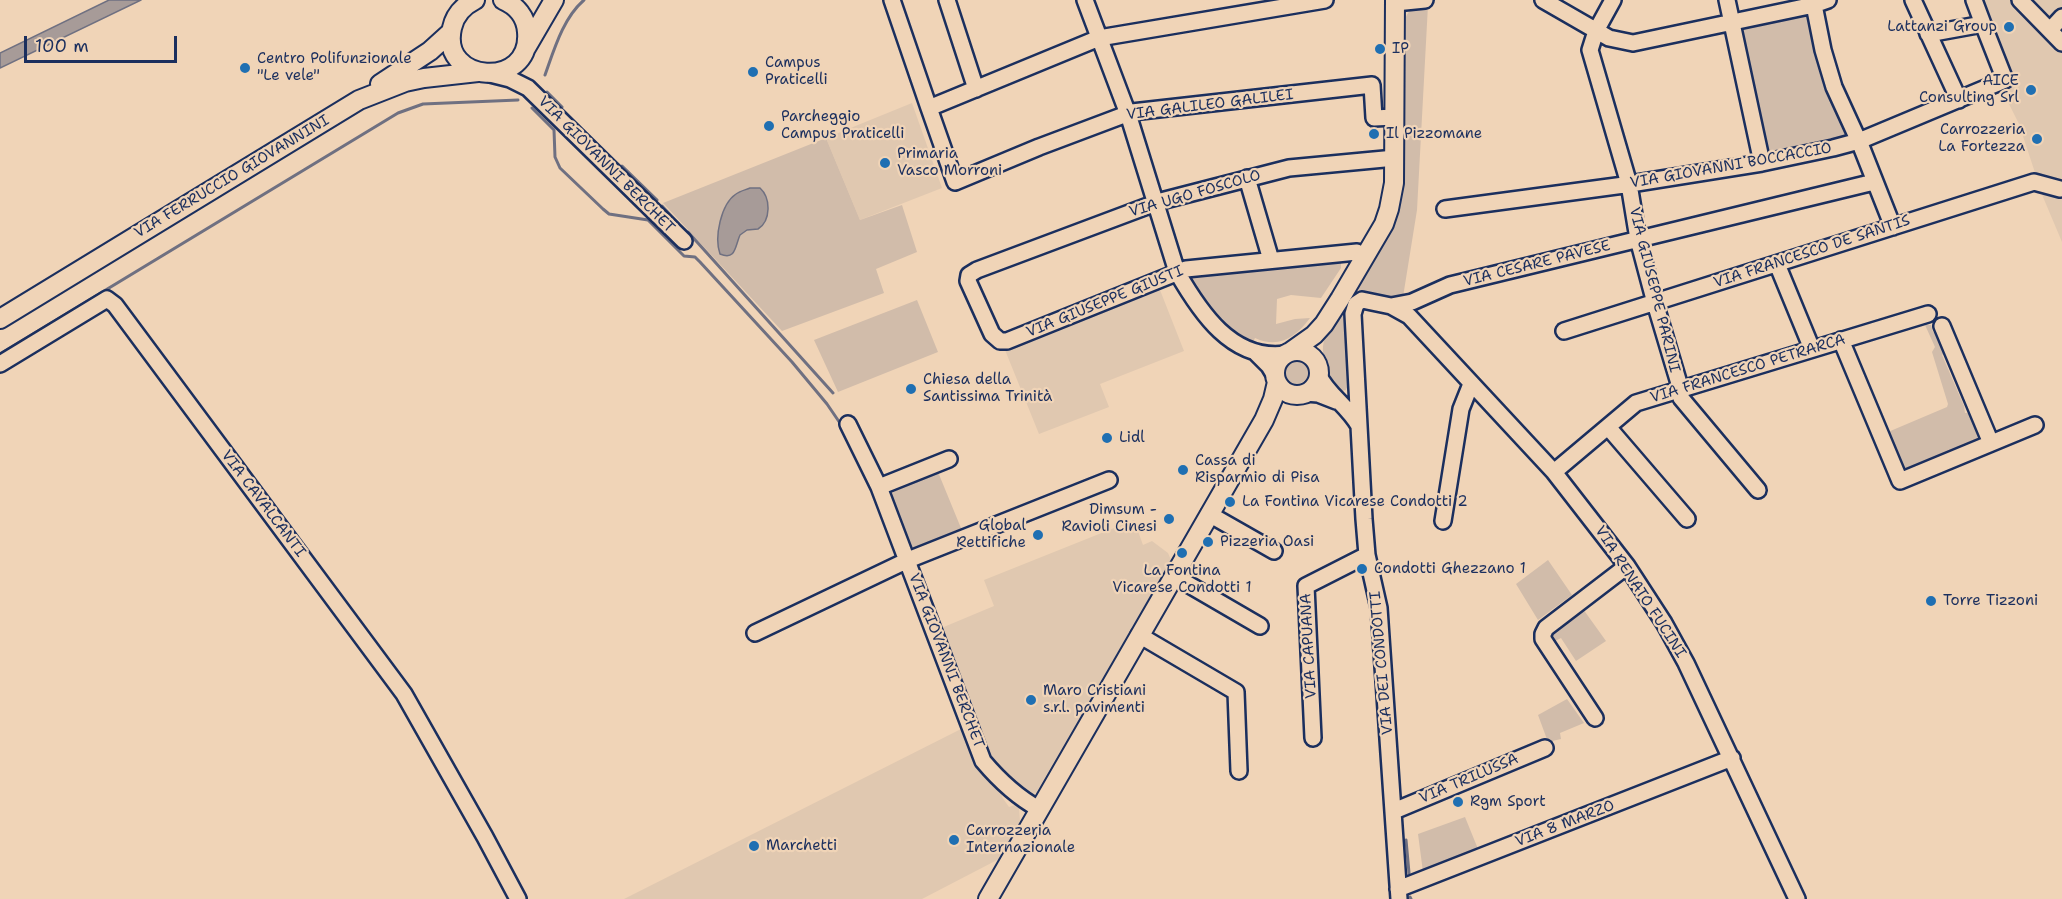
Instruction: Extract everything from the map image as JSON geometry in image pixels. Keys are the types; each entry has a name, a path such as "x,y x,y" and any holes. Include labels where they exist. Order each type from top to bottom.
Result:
{"main road":[{"path":"475,0 459,12 451,32 453,47 458,57 469,68 484,73 507,69 523,53 554,0"},
{"path":"503,0 514,6 524,19 527,37 523,53"},
{"path":"988,899 1264,420 1273,399 1277,364 1288,353 1307,342 1324,324 1383,224 1393,192 1395,158 1395,1"},
{"path":"359,100 430,51 451,32"},
{"name":"VIA FERRUCCIO GIOVANNINI","path":"0,319 359,100 405,82 424,78 484,73"},
{"path":"1264,420 1281,400 1314,386 1317,346 1324,324"},
{"path":"1288,353 1307,353 1316,368"},
{"path":"1276,379 1283,390 1299,393"}],"street":[{"path":"892,0 929,108 1099,38 1325,0"},
{"path":"1085,0 1128,114 1178,272 1193,299 1213,325 1228,338 1256,353 1272,370 1276,379"},
{"path":"1395,1 1425,0"},
{"path":"1543,0 1609,38 1633,43 1821,3 1823,50 1834,87 1859,141 1893,227"},
{"path":"1596,31 1613,0"},
{"path":"1727,0 1762,163"},
{"path":"1913,0 1959,100"},
{"path":"1928,34 1983,24 1974,0"},
{"path":"2020,0 2062,43"},
{"path":"951,1 976,89"},
{"path":"2050,30 2062,17"},
{"name":"VIA GIOVANNI BOCCACCIO","path":"1445,209 1762,163 1859,141 2005,80 1983,24"},
{"name":"VIA GIUSEPPE PARINI","path":"1596,31 1590,50 1629,184 1638,239 1681,390 1681,398 1758,490"},
{"name":"VIA GIOVANNI BERCHET","path":"523,53 528,88"},
{"name":"VIA GIOVANNI BERCHET","path":"484,73 510,79 528,88 684,242"},
{"name":"VIA GALILEO GALILEI","path":"929,108 955,182 1128,114 1372,85 1374,118 1395,117"},
{"name":"VIA UGO FOSCOLO","path":"969,275 976,270 1155,202 1289,168 1395,158"},
{"path":"1247,178 1271,260"},
{"name":"VIA CESARE PAVESE","path":"1391,306 1411,309 1450,285 1874,182"},
{"name":"VIA FRANCESCO DE SANTIS","path":"1564,331 2034,182 2061,192"},
{"name":"VIA GIUSEPPE GIUSTI","path":"969,275 968,281 992,333 1003,342 1186,268 1357,252"},
{"path":"1777,264 1812,349"},
{"name":"VIA CAVALCANTI","path":"0,364 107,299 124,316 323,583 416,713 518,899"},
{"name":"VIA DEI CONDOTTI","path":"1391,306 1368,301 1358,302 1354,308 1367,555 1379,608 1398,894"},
{"name":"VIA RENATO FUCINI","path":"1411,309 1471,384 1554,472 1627,566 1675,643 1702,695 1797,899"},
{"name":"VIA FRANCESCO PETRARCA","path":"1554,472 1636,403 1928,314"},
{"path":"1942,326 1991,443"},
{"path":"1840,340 1900,481 2035,425"},
{"path":"1256,353 1275,356 1288,353"},
{"path":"1316,368 1326,387 1343,404 1360,428"},
{"path":"1443,520 1461,409 1471,384"},
{"path":"1343,404 1358,389"},
{"path":"1299,393 1318,394 1343,404"},
{"name":"VIA GIOVANNI BERCHET","path":"848,424 879,488 908,560 983,761 1013,792 1039,809"},
{"path":"1608,427 1687,519"},
{"path":"879,488 950,459"},
{"name":"VIA GIOVANNI BERCHET","path":"754,633 908,560 1109,480"},
{"path":"1209,514 1274,551"},
{"name":"VIA CAPUANA","path":"1313,738 1306,586 1367,555"},
{"path":"1595,718 1543,639 1543,634 1546,628 1627,566"},
{"path":"1174,576 1260,626"},
{"path":"1139,635 1236,692 1239,771"},
{"name":"VIA TRILUSSA","path":"1394,811 1545,748"},
{"name":"VIA 8 MARZO","path":"1398,894 1732,758"}],"shaded area":[{"path":"109,0 141,0 0,68 0,53"},
{"path":"1979,0 2062,0 2062,242 2043,197 2019,124 2003,92 2012,84"},
{"path":"1428,5 1417,210 1403,297 1360,294 1357,285 1394,221 1399,205 1404,172 1406,17 1415,7"},
{"path":"1808,12 1827,83 1848,138 1765,156 1739,26"},
{"name":"Primaria Vasco Morroni","path":"912,103 942,188 860,220 826,138"},
{"path":"826,138 860,220 902,205 917,252 876,269 884,293 782,331 663,203"},
{"path":"750,188 760,188 764,192 768,203 765,221 758,229 747,230 740,235 732,254 725,256 720,254 718,230 726,205 738,193"},
{"path":"1341,260 1341,268 1321,298 1291,295 1277,299 1276,324 1310,318 1293,336 1279,342 1255,338 1252,344 1215,320 1190,282 1193,277"},
{"path":"1160,290 1184,351 1100,384 1109,407 1039,434 1005,350"},
{"path":"917,300 938,352 838,392 814,340"},
{"path":"1345,309 1349,383 1346,390 1339,390 1334,387 1326,373 1323,347 1331,325 1340,311 1343,312"},
{"path":"1925,325 1931,325 1933,332 1936,333 1945,353 1942,355 1965,413 1970,413 1980,439 1904,470 1888,432 1947,407 1948,404 1932,352 1935,347"},
{"path":"1296,360 1305,363 1308,372 1305,381 1296,384 1287,381 1284,372 1287,363"},
{"path":"938,472 963,533 911,552 889,494"},
{"path":"1134,520 1143,545 1152,541 1168,553 1171,560 1036,793 1030,795 1024,793 992,763 939,629 994,606 984,580"},
{"path":"1548,560 1572,595 1538,620 1516,584"},
{"path":"1583,609 1606,641 1576,661 1561,638 1555,641 1550,635"},
{"path":"1567,699 1584,723 1560,733 1561,739 1548,742 1538,715"},
{"path":"963,728 974,761 1004,792 1002,797 1009,807 1015,805 1019,808 1020,821 999,859 922,899 624,899"},
{"path":"1465,817 1478,849 1423,872 1418,834"}],"waterway":[{"path":"545,75 565,25 584,0"},
{"path":"547,92 562,107"},
{"path":"0,354 398,113 423,104 518,100"},
{"path":"532,108 554,130 555,157 560,168 609,214 648,220 684,256 695,257 792,362 842,426"},
{"path":"622,166 657,200"},
{"path":"662,206 678,223"},
{"path":"688,232 833,393"},
{"path":"1406,840 1409,873"}],"place":[{"name":"Lattanzi Group","path":"2009,27"},
{"name":"IP","path":"1380,49"},
{"name":"Centro Polifunzionale \"Le vele\"","path":"245,68"},
{"name":"Campus Praticelli","path":"753,72"},
{"name":"AICE Consulting Srl","path":"2031,90"},
{"name":"Parcheggio Campus Praticelli","path":"769,126"},
{"name":"Il Pizzomane","path":"1374,134"},
{"name":"Carrozzeria La Fortezza","path":"2037,139"},
{"name":"Primaria Vasco Morroni","path":"885,163"},
{"name":"Chiesa della Santissima Trinità","path":"911,389"},
{"name":"Lidl","path":"1107,438"},
{"name":"Cassa di Risparmio di Pisa","path":"1183,470"},
{"name":"La Fontina Vicarese Condotti 2","path":"1230,502"},
{"name":"Dimsum - Ravioli Cinesi","path":"1169,519"},
{"name":"Global Rettifiche","path":"1038,535"},
{"name":"Pizzeria Oasi","path":"1208,542"},
{"name":"La Fontina Vicarese Condotti 1","path":"1182,553"},
{"name":"Condotti Ghezzano 1","path":"1362,569"},
{"name":"Torre Tizzoni","path":"1931,601"},
{"name":"Maro Cristiani s.r.l. pavimenti","path":"1031,700"},
{"name":"Rgm Sport","path":"1458,802"},
{"name":"Carrozzeria Internazionale","path":"954,840"},
{"name":"Marchetti","path":"754,846"}]}
